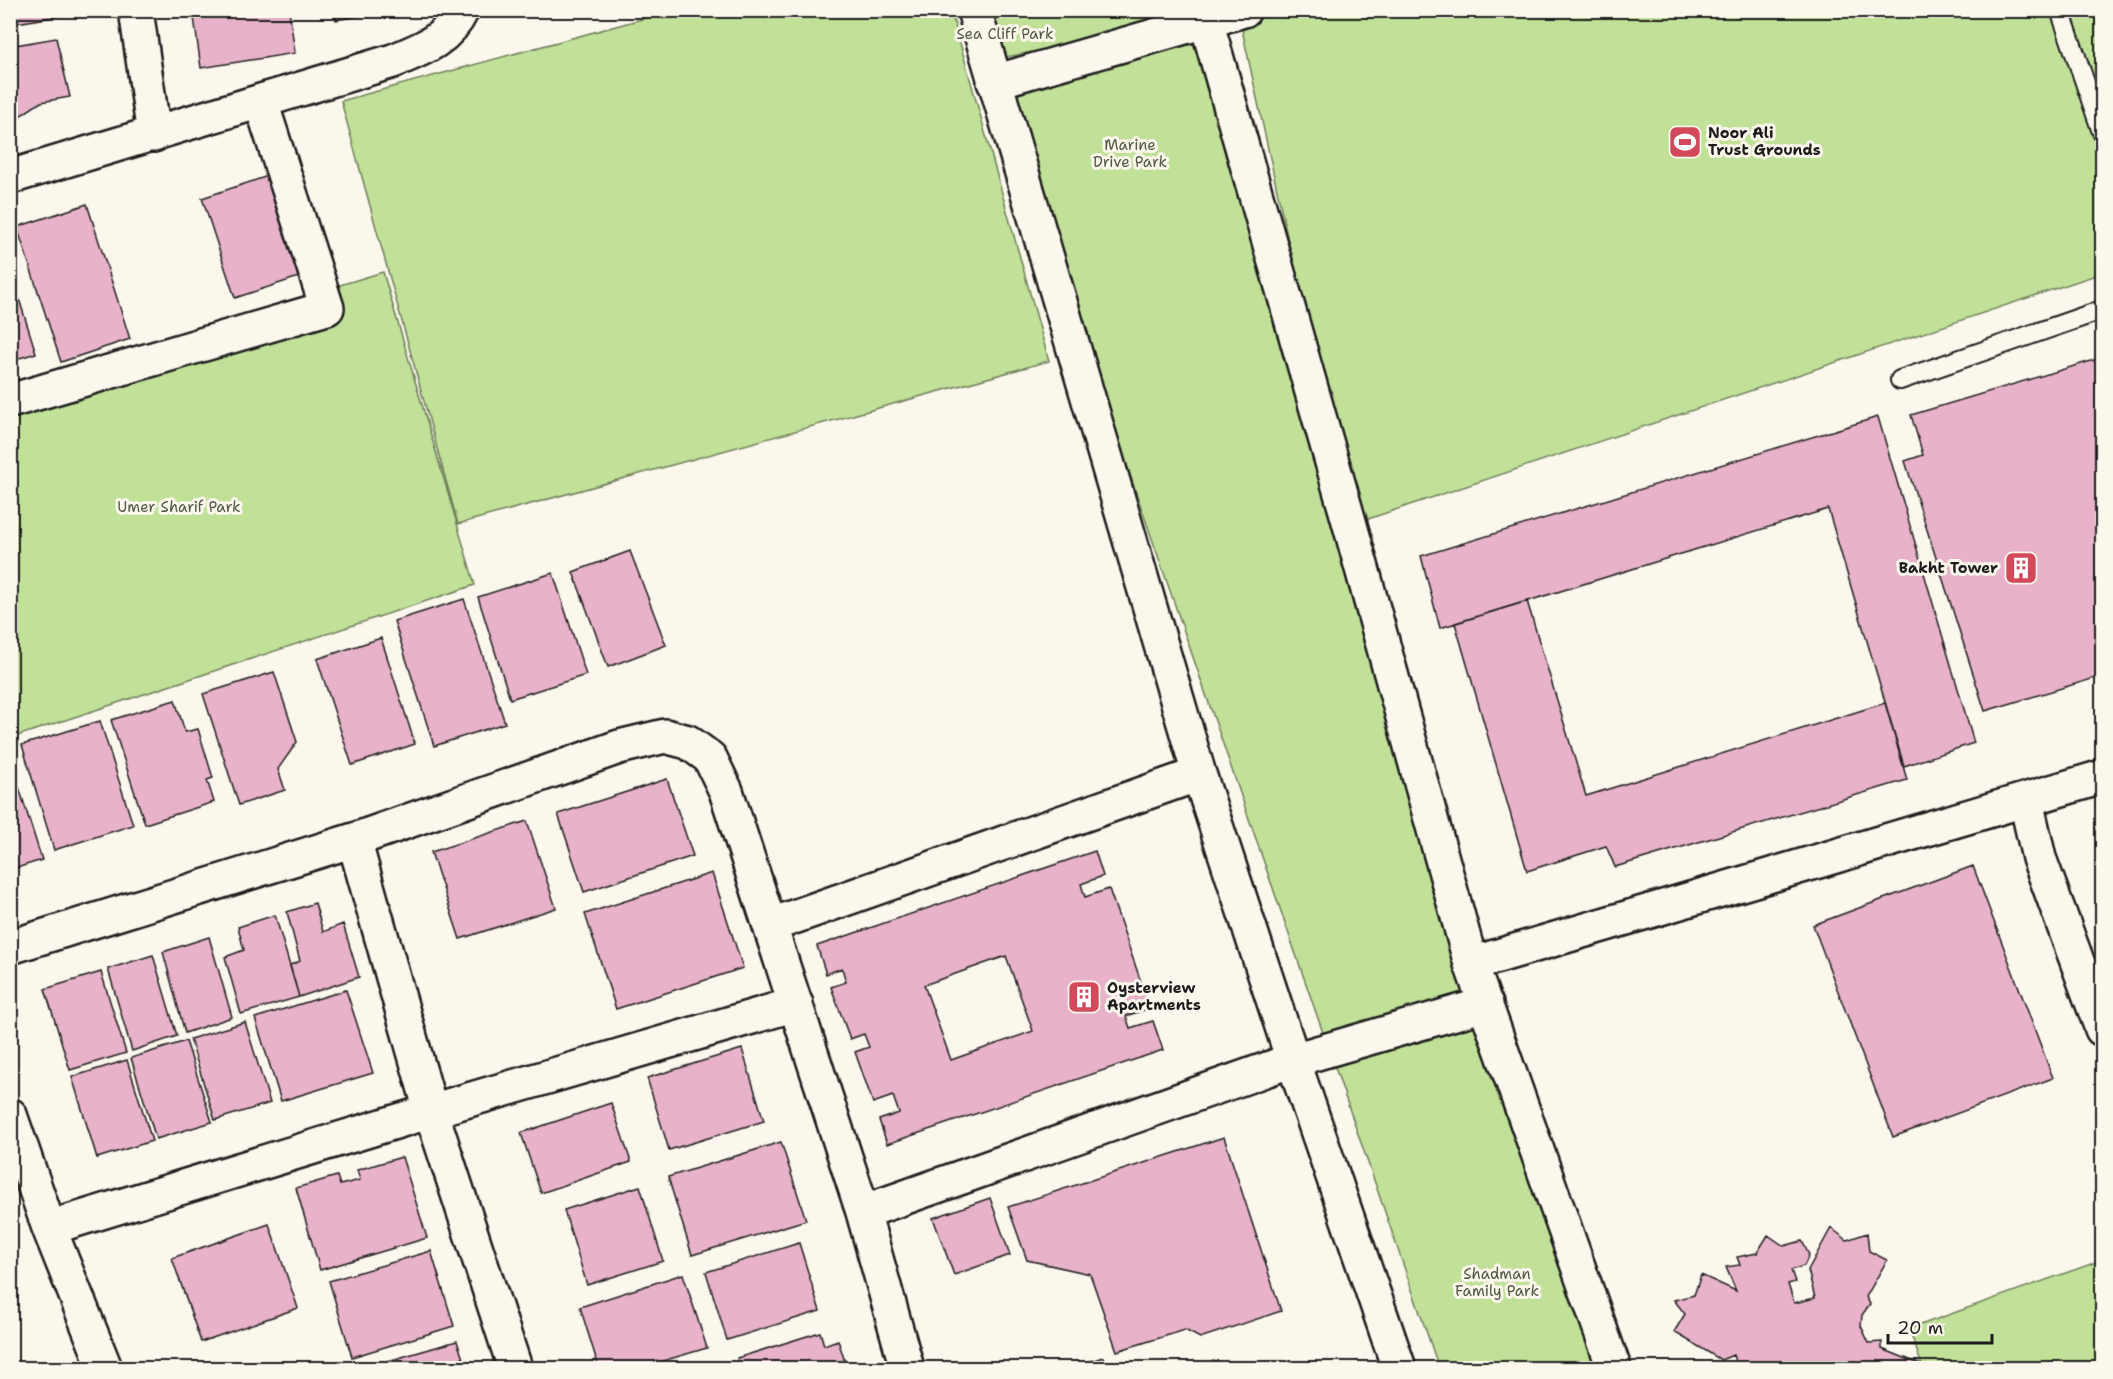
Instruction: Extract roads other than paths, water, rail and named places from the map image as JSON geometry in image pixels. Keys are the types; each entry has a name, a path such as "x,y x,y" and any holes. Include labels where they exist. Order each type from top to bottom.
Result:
{"street":[{"path":"135,10 154,135"},
{"path":"10,177 393,62 434,44 456,24 462,10"},
{"path":"974,10 1199,774 1293,1060 1399,1368"},
{"path":"994,82 1205,16 1244,10"},
{"path":"1205,16 1350,525 1471,964 1614,1368"},
{"path":"10,401 327,309 261,102"},
{"path":"10,947 354,840 619,747 665,736 688,742 710,758 726,791 863,1212 907,1368"},
{"path":"771,925 1199,774"},
{"path":"1471,964 2103,777"},
{"path":"2026,801 2039,858 2103,1029"},
{"path":"354,840 431,1111 514,1368"},
{"path":"49,1228 431,1111 796,1004"},
{"path":"863,1212 1293,1060 1486,1004"},
{"path":"10,1115 49,1228 105,1368"}],"lane":[{"path":"2060,10 2103,132"},
{"path":"1900,380 2103,310"}],"place":[{"name":"Noor Ali Trust Grounds","path":"1685,142"},
{"name":"Bakht Tower","path":"2021,568"},
{"name":"Oysterview Apartments","path":"1084,997"}],"park label":[{"name":"Sea Cliff Park","path":"1005,34"},
{"name":"Marine Drive Park","path":"1130,154"},
{"name":"Umer Sharif Park","path":"179,507"},
{"name":"Shadman Family Park","path":"1497,1282"}]}
